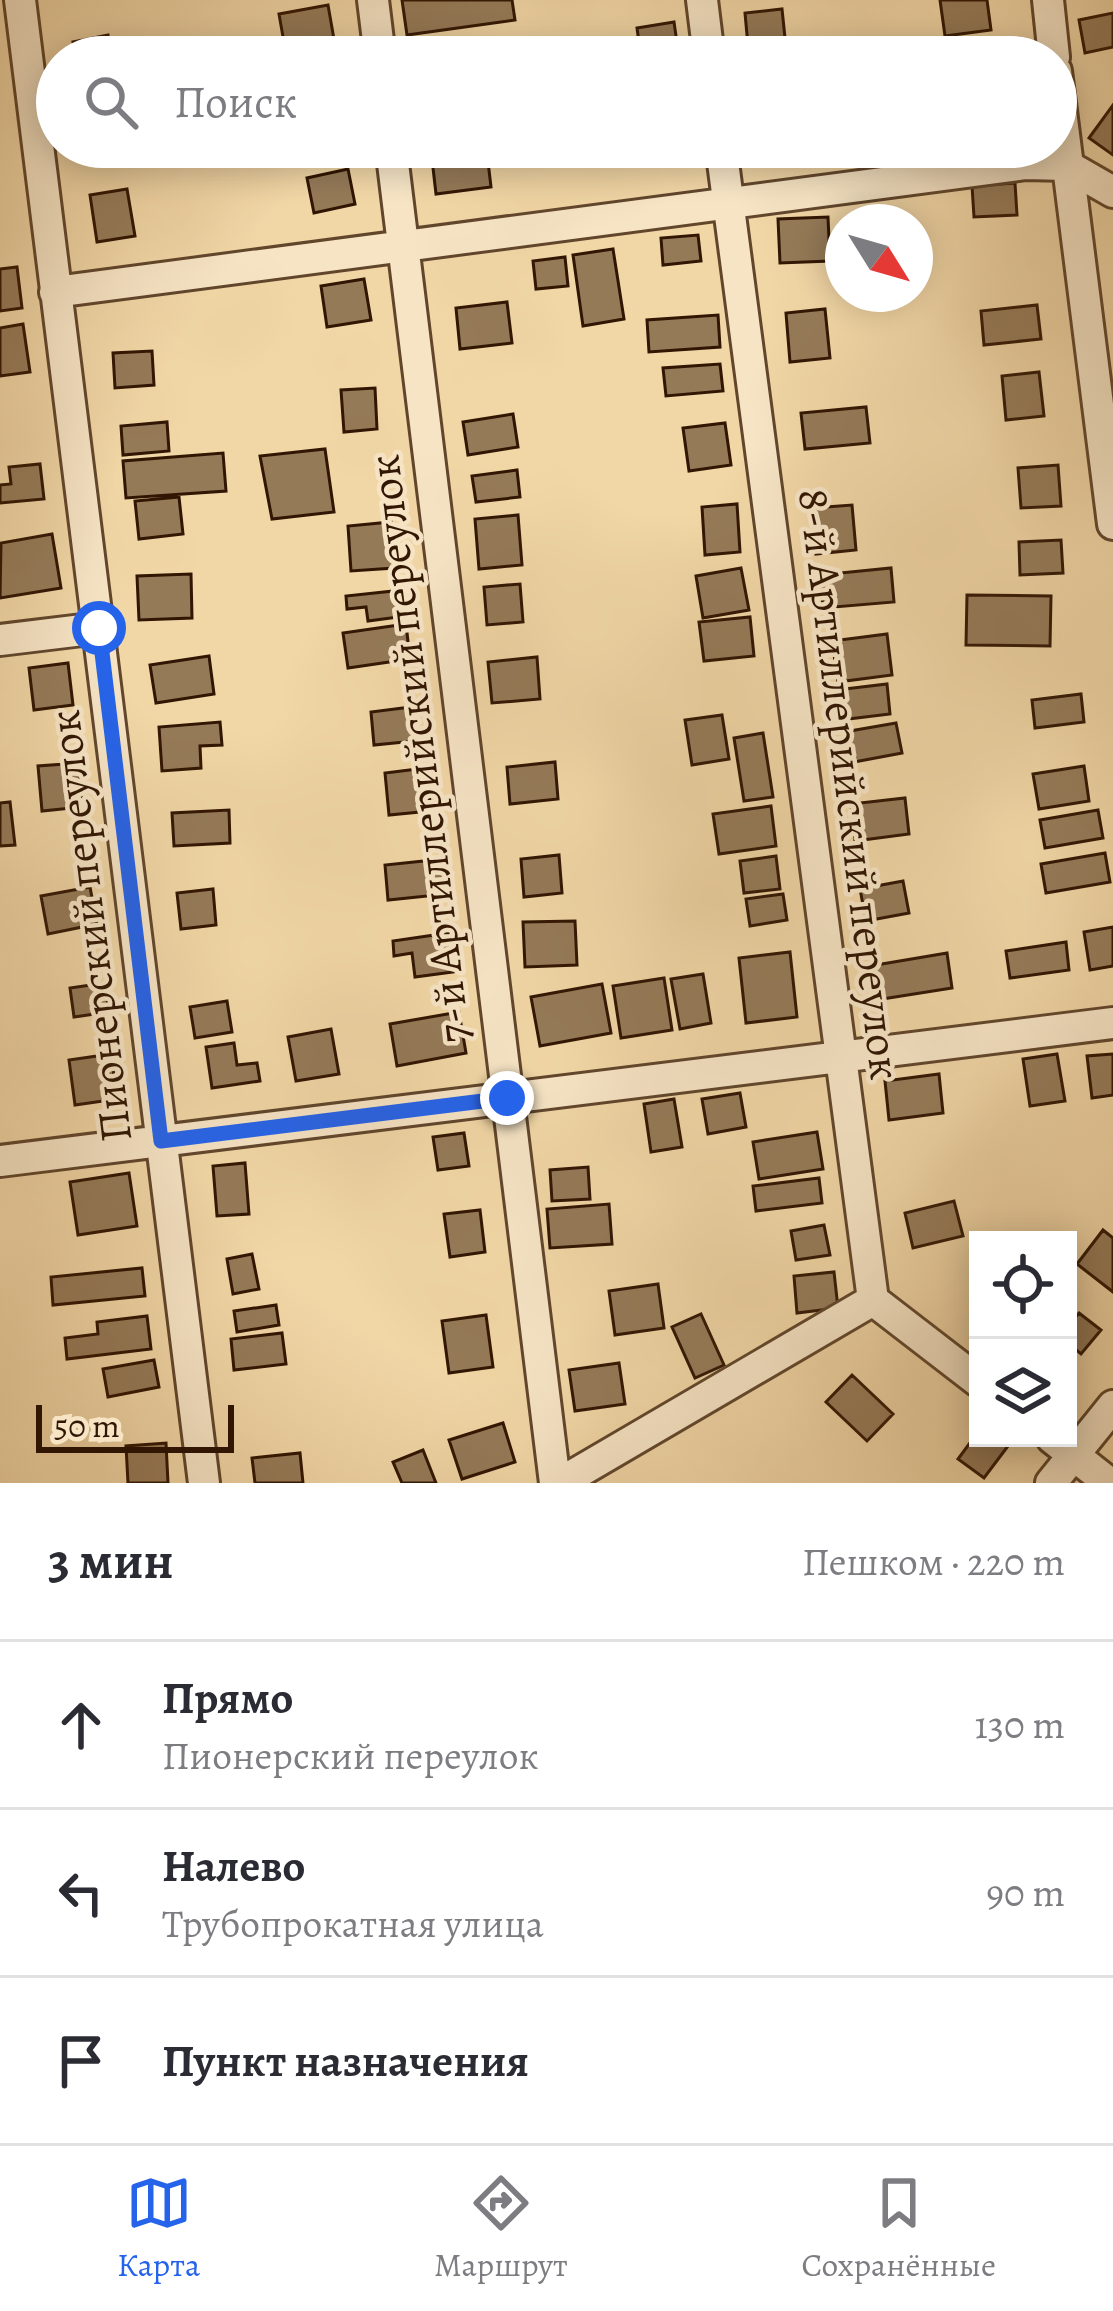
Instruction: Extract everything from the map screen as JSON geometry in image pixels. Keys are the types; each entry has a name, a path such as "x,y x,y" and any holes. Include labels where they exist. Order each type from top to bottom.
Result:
{"street":[{"name":"Пионерский переулок","path":"20,0 36,133"},
{"path":"373,0 377,36"},
{"path":"702,0 707,36"},
{"path":"1048,0 1052,36"},
{"name":"Пионерский переулок","path":"40,168 204,1483"},
{"name":"7-й Артиллерийский переулок","path":"394,168 558,1483"},
{"name":"8-й Артиллерийский переулок","path":"724,168 873,1300"},
{"path":"55,292 998,168"},
{"path":"1066,168 1113,524"},
{"path":"1071,168 1113,192"},
{"path":"0,640 99,628"},
{"path":"0,1161 1113,1023"},
{"path":"558,1483 873,1300 969,1374"},
{"path":"1077,1435 1113,1406"},
{"path":"1051,1483 1063,1447"},
{"path":"1064,1447 1109,1483"}],"building":[{"path":"402,0 512,0 515,20 407,35"},
{"path":"940,0 987,0 991,30 945,36"},
{"path":"328,5 333,36 283,36 279,14"},
{"path":"782,9 785,36 747,36 745,13"},
{"path":"1113,13 1113,47 1085,53 1079,20"},
{"path":"674,22 676,36 638,36 637,28"},
{"path":"1113,105 1113,155 1089,138"},
{"path":"433,168 489,168 491,187 436,194"},
{"path":"348,169 355,204 314,213 307,178"},
{"path":"1015,183 1017,215 974,217 972,186"},
{"path":"127,189 135,236 97,242 90,195"},
{"path":"825,217 825,261 780,263 778,219"},
{"path":"698,235 701,261 663,265 661,238"},
{"path":"613,249 624,319 583,326 573,255"},
{"path":"565,257 568,286 536,289 533,261"},
{"path":"17,267 22,308 0,311 0,269"},
{"path":"364,279 371,320 327,327 321,286"},
{"path":"507,302 512,343 460,349 456,308"},
{"path":"1037,305 1041,339 984,345 981,311"},
{"path":"825,309 830,358 790,362 786,313"},
{"path":"718,315 720,347 649,352 647,320"},
{"path":"23,324 30,372 0,376 0,328"},
{"path":"152,351 154,385 115,388 113,353"},
{"path":"720,364 723,391 666,396 663,368"},
{"path":"1039,372 1044,416 1006,420 1002,376"},
{"path":"375,388 377,429 344,432 341,390"},
{"path":"866,407 870,443 805,449 801,413"},
{"path":"513,414 518,447 468,455 463,422"},
{"path":"167,422 169,451 123,455 121,426"},
{"path":"725,423 731,465 689,471 683,428"},
{"path":"325,449 334,512 272,519 260,456"},
{"path":"223,453 226,491 126,498 123,461"},
{"path":"40,464 44,499 0,503 0,485 11,484 9,467"},
{"path":"1058,465 1061,506 1021,508 1018,468"},
{"path":"517,470 520,497 476,502 472,476"},
{"path":"179,497 183,534 139,539 135,501"},
{"path":"737,504 740,552 705,555 702,507"},
{"path":"852,505 856,550 816,554 813,508"},
{"path":"518,515 522,565 479,569 475,519"},
{"path":"391,522 394,568 351,571 348,526"},
{"path":"52,534 61,588 0,598 1,543"},
{"path":"1061,540 1063,573 1020,575 1019,542"},
{"path":"741,568 749,610 703,618 696,576"},
{"path":"891,568 894,602 823,608 820,575"},
{"path":"191,574 192,618 139,620 137,576"},
{"path":"520,584 523,622 487,625 484,587"},
{"path":"403,590 406,616 368,621 366,607 347,609 346,596"},
{"path":"967,595 1051,596 1050,646 966,645"},
{"path":"750,617 754,656 704,661 699,622"},
{"path":"406,624 410,659 348,668 343,633"},
{"path":"887,634 892,675 838,682 832,641"},
{"path":"209,656 214,694 156,703 150,665"},
{"path":"537,657 540,699 492,703 488,662"},
{"path":"68,663 73,705 34,710 29,668"},
{"path":"887,684 890,714 840,720 836,690"},
{"path":"1081,694 1084,722 1035,728 1032,700"},
{"path":"411,707 415,741 374,745 371,712"},
{"path":"722,715 729,759 692,765 685,720"},
{"path":"220,722 222,745 200,746 201,768 162,771 159,727"},
{"path":"896,723 902,753 849,763 844,732"},
{"path":"763,733 773,797 744,801 734,738"},
{"path":"555,762 558,799 510,804 507,767"},
{"path":"79,763 82,807 42,811 38,766"},
{"path":"1084,766 1089,801 1039,809 1033,774"},
{"path":"426,768 431,811 389,815 385,773"},
{"path":"905,798 909,834 855,841 851,804"},
{"path":"10,802 15,845 0,846 0,803"},
{"path":"771,806 776,846 719,854 713,814"},
{"path":"229,810 230,843 174,846 172,813"},
{"path":"1098,810 1103,838 1045,848 1040,820"},
{"path":"1105,853 1110,882 1046,893 1041,864"},
{"path":"559,855 562,893 524,897 521,859"},
{"path":"776,856 780,889 744,893 740,861"},
{"path":"443,859 447,894 388,900 385,865"},
{"path":"903,881 909,913 866,921 860,889"},
{"path":"90,887 97,924 48,934 41,896"},
{"path":"213,889 216,925 181,929 177,893"},
{"path":"783,894 787,920 750,926 746,899"},
{"path":"575,921 577,965 525,967 523,922"},
{"path":"1113,927 1113,966 1090,970 1084,932"},
{"path":"448,933 453,972 415,977 412,953 394,956 393,941"},
{"path":"1066,942 1069,970 1010,978 1006,951"},
{"path":"790,952 797,1017 746,1023 739,958"},
{"path":"947,953 952,988 876,1000 870,966"},
{"path":"703,974 711,1023 680,1029 671,979"},
{"path":"664,978 672,1030 621,1038 613,986"},
{"path":"105,983 109,1012 74,1017 70,988"},
{"path":"602,984 611,1033 540,1046 531,997"},
{"path":"227,1001 232,1032 195,1038 190,1007"},
{"path":"459,1012 466,1053 397,1066 390,1024"},
{"path":"331,1029 339,1074 296,1081 288,1037"},
{"path":"234,1043 237,1065 257,1063 260,1081 212,1088 206,1047"},
{"path":"111,1054 117,1099 75,1105 69,1060"},
{"path":"1057,1054 1065,1101 1030,1106 1023,1059"},
{"path":"1113,1054 1113,1095 1092,1098 1087,1056"},
{"path":"939,1074 943,1113 889,1120 885,1081"},
{"path":"740,1093 746,1127 708,1134 702,1099"},
{"path":"674,1099 682,1147 651,1152 644,1104"},
{"path":"817,1132 823,1169 759,1179 753,1142"},
{"path":"464,1133 469,1166 438,1170 433,1137"},
{"path":"245,1163 249,1214 217,1216 213,1166"},
{"path":"588,1167 590,1199 552,1201 550,1170"},
{"path":"129,1173 137,1226 78,1235 70,1182"},
{"path":"819,1178 822,1203 756,1211 753,1186"},
{"path":"954,1201 963,1236 913,1248 905,1213"},
{"path":"609,1204 612,1244 550,1248 547,1209"},
{"path":"480,1210 485,1252 450,1257 444,1214"},
{"path":"824,1225 830,1255 796,1260 791,1231"},
{"path":"1103,1230 1113,1238 1113,1292 1077,1264"},
{"path":"252,1254 259,1289 233,1294 227,1259"},
{"path":"142,1268 145,1296 53,1305 51,1277"},
{"path":"834,1272 838,1308 797,1313 794,1276"},
{"path":"658,1284 664,1328 615,1335 609,1291"},
{"path":"276,1305 279,1325 237,1332 234,1311"},
{"path":"701,1314 724,1365 695,1378 672,1327"},
{"path":"486,1315 493,1367 449,1373 442,1321"},
{"path":"1077,1315 1101,1330 1081,1354 1077,1351"},
{"path":"147,1316 151,1349 67,1359 65,1338 98,1334 97,1322"},
{"path":"282,1333 286,1364 234,1370 231,1339"},
{"path":"154,1360 159,1387 108,1397 103,1369"},
{"path":"619,1363 625,1404 575,1411 569,1370"},
{"path":"852,1375 893,1414 867,1441 826,1402"},
{"path":"503,1423 515,1462 462,1479 449,1440"},
{"path":"166,1443 168,1483 128,1483 126,1446"},
{"path":"969,1444 1007,1447 984,1478 958,1459"},
{"path":"423,1450 436,1483 402,1483 393,1462"},
{"path":"300,1453 303,1483 255,1483 252,1458"}],"route":[{"path":"99,628 161,1141 507,1098"}]}
